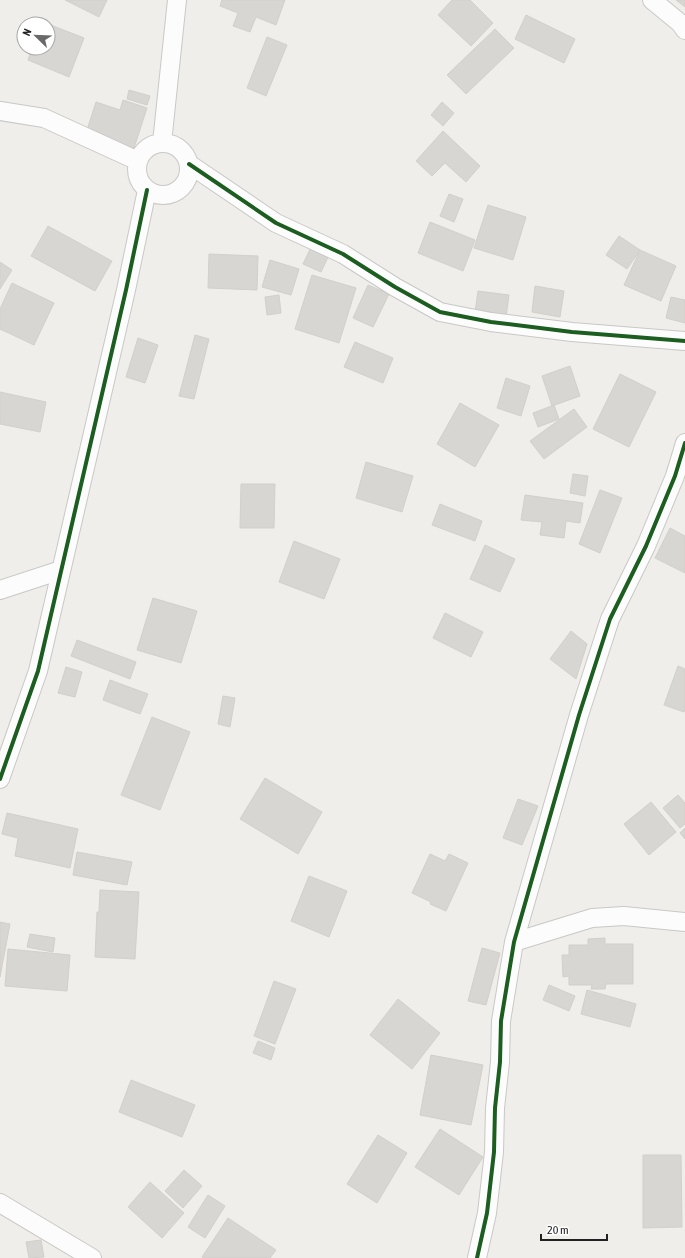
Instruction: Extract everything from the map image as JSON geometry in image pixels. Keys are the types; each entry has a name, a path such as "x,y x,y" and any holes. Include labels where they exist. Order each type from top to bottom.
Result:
{"street":[{"path":"162,143 177,0"},
{"path":"652,0 680,23 685,30"},
{"path":"0,111 44,118 138,161"},
{"path":"162,143 171,144 179,148 186,155 189,164 187,180 177,192 161,196 147,190 140,182 136,172 138,161 143,152 151,145 162,143"},
{"path":"189,164 276,223 343,254 395,287 440,312 492,322 572,332 685,341"},
{"path":"0,780 38,671 123,305 147,190"},
{"path":"477,1258 487,1213 494,1152 495,1108 500,1062 501,1021 514,942 579,715 610,619 646,546 675,476 685,443"},
{"path":"0,590 61,570"},
{"path":"514,942 592,918 624,916 685,922"},
{"path":"0,1203 92,1258"}],"building":[{"path":"65,0 107,0 99,17"},
{"path":"222,0 285,0 276,25 256,17 250,32 233,26 238,13 220,6"},
{"path":"452,0 470,0 493,23 471,46 438,15"},
{"path":"676,0 685,0 685,7"},
{"path":"526,15 575,39 564,63 515,39"},
{"path":"56,27 84,38 69,77 28,60 29,56 56,56"},
{"path":"495,29 514,48 466,94 447,75"},
{"path":"267,37 287,45 266,96 247,88"},
{"path":"129,90 150,96 147,105 127,99"},
{"path":"123,100 147,108 134,148 86,133 96,102 120,110"},
{"path":"442,102 454,113 443,126 431,115"},
{"path":"443,131 480,166 466,182 445,163 432,176 416,161"},
{"path":"449,194 463,199 454,222 440,216"},
{"path":"488,205 526,217 513,260 474,248"},
{"path":"430,222 475,240 463,271 418,253"},
{"path":"48,226 112,261 95,291 31,256"},
{"path":"619,236 640,250 627,269 606,255"},
{"path":"312,245 330,253 321,272 303,264"},
{"path":"640,250 676,266 661,301 624,285"},
{"path":"209,254 258,256 257,290 208,288"},
{"path":"270,260 299,269 291,295 262,287"},
{"path":"0,262 12,270 0,289"},
{"path":"312,275 356,288 339,343 295,329"},
{"path":"12,283 54,303 34,345 0,329 0,309"},
{"path":"368,285 389,294 373,327 353,318"},
{"path":"535,286 564,291 560,317 532,312"},
{"path":"478,291 509,295 506,317 475,312"},
{"path":"279,295 281,313 267,315 265,297"},
{"path":"671,297 685,300 685,323 666,318"},
{"path":"195,335 209,339 194,399 179,396"},
{"path":"138,338 158,345 145,383 126,377"},
{"path":"355,342 393,358 383,383 344,367"},
{"path":"570,366 580,396 552,406 542,376"},
{"path":"620,374 656,392 629,447 593,429"},
{"path":"506,378 530,386 521,416 497,408"},
{"path":"0,392 46,402 40,432 0,424"},
{"path":"460,403 499,425 475,467 437,444"},
{"path":"554,405 559,419 538,427 533,413"},
{"path":"574,409 587,427 544,459 530,441"},
{"path":"366,462 413,476 402,512 356,498"},
{"path":"573,474 588,476 585,496 570,493"},
{"path":"241,484 275,484 274,528 240,528"},
{"path":"600,490 622,498 600,553 579,544"},
{"path":"525,495 583,503 580,523 566,521 564,538 540,535 542,522 521,520"},
{"path":"440,504 482,521 475,541 432,525"},
{"path":"670,528 685,536 685,573 655,558"},
{"path":"294,541 340,559 324,599 279,582"},
{"path":"485,545 515,559 500,592 470,579"},
{"path":"153,598 197,611 181,663 137,650"},
{"path":"445,613 483,632 471,657 433,638"},
{"path":"571,631 587,644 576,679 550,659"},
{"path":"77,640 136,662 130,679 71,656"},
{"path":"678,666 685,669 684,712 664,705"},
{"path":"66,667 82,672 75,697 58,693"},
{"path":"110,680 148,694 140,714 103,700"},
{"path":"223,696 235,698 230,727 218,724"},
{"path":"152,717 190,732 160,810 121,795"},
{"path":"265,778 322,812 298,854 240,819"},
{"path":"678,795 685,803 685,824 680,828 663,808"},
{"path":"518,799 538,806 522,845 503,838"},
{"path":"651,802 676,832 649,855 624,824"},
{"path":"7,813 78,829 70,868 15,856 18,838 2,834"},
{"path":"685,828 685,839 680,833"},
{"path":"77,852 132,862 127,885 73,875"},
{"path":"430,854 445,861 449,854 468,863 446,911 430,904 431,902 412,893"},
{"path":"309,876 347,891 329,937 291,921"},
{"path":"100,890 139,892 135,959 95,957 97,912 99,912"},
{"path":"0,922 10,924 0,977"},
{"path":"30,934 55,938 53,952 27,947"},
{"path":"605,938 605,944 633,944 633,984 606,984 605,989 591,989 592,985 569,985 569,976 563,977 562,955 569,955 569,945 588,945 588,939"},
{"path":"482,948 500,953 486,1005 468,1001"},
{"path":"8,949 70,955 67,991 5,986"},
{"path":"274,981 296,989 275,1044 254,1036"},
{"path":"549,985 575,996 569,1011 543,1000"},
{"path":"587,990 636,1004 630,1027 581,1014"},
{"path":"398,999 440,1033 412,1069 370,1035"},
{"path":"258,1041 275,1048 271,1060 253,1053"},
{"path":"431,1055 483,1065 471,1125 420,1115"},
{"path":"131,1080 195,1105 182,1137 119,1112"},
{"path":"440,1129 483,1157 459,1195 415,1167"},
{"path":"378,1135 407,1153 377,1203 347,1184"},
{"path":"643,1155 681,1155 682,1227 643,1228"},
{"path":"184,1170 202,1186 183,1208 165,1191"},
{"path":"150,1182 184,1213 162,1238 128,1207"},
{"path":"208,1195 225,1206 205,1238 188,1227"},
{"path":"228,1218 276,1250 270,1258 202,1257"},
{"path":"41,1240 44,1257 29,1258 26,1242"}],"cycle path":[{"path":"189,164 276,223 343,254 395,287 440,312 491,322 572,332 685,341"},
{"path":"0,779 38,671 126,290 147,190"},
{"path":"477,1258 487,1213 494,1152 495,1108 500,1062 501,1021 514,942 579,715 610,619 646,546 675,476 685,443"}]}
